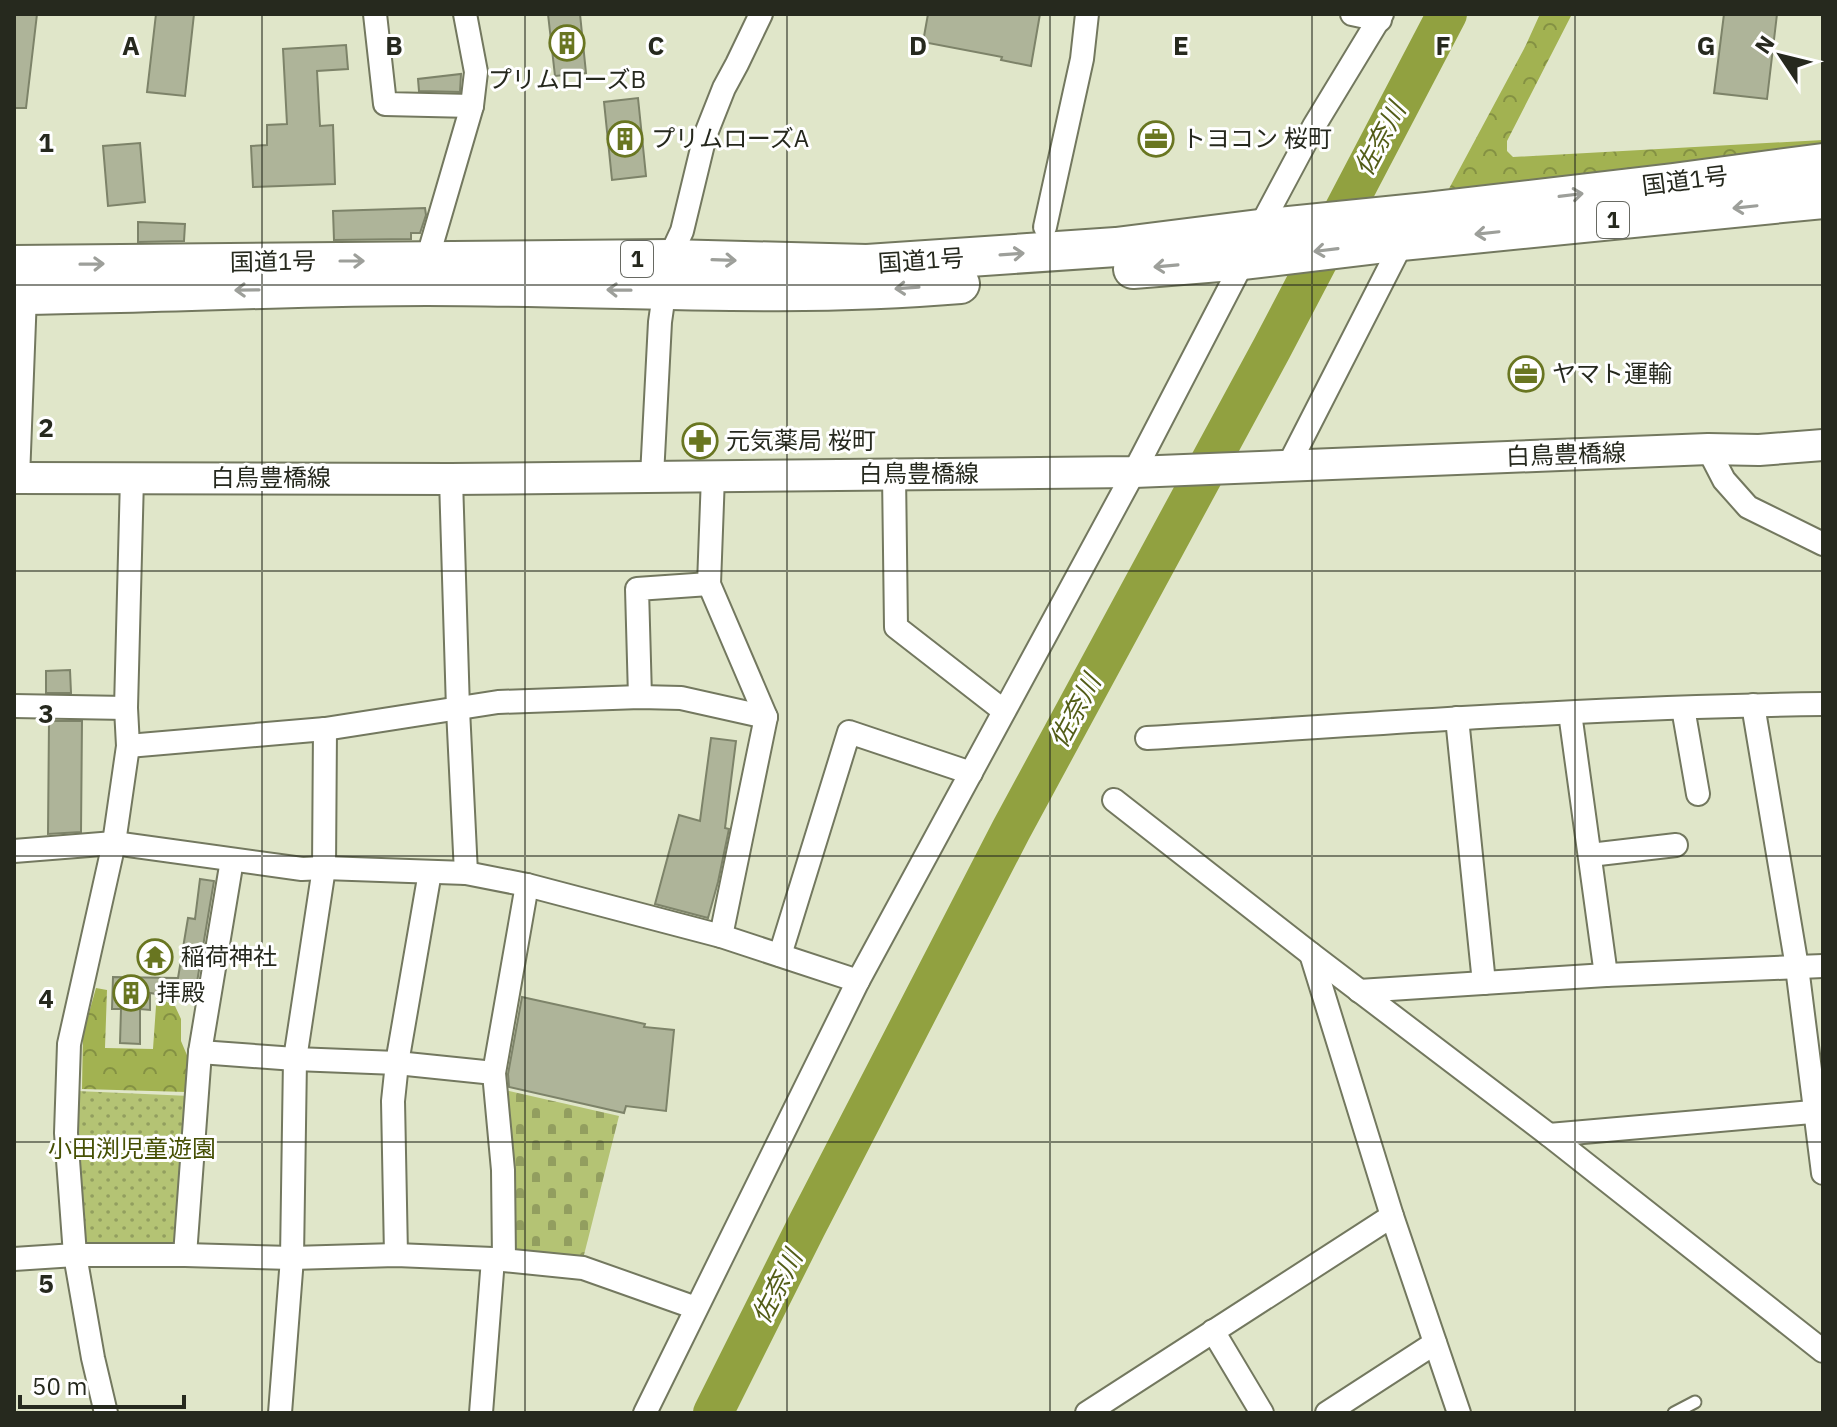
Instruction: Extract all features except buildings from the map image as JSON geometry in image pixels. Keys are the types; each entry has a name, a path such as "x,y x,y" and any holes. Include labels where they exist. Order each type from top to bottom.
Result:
{"highway":[{"name":"国道1号","path":"1407,228 1673,183 1823,163"},
{"name":"国道1号","path":"18,274 427,260 902,289 1251,244 1407,228 1823,199"},
{"name":"国道1号","path":"18,274 427,286 667,274"}],"main road":[{"name":"白鳥豊橋線","path":"16,478 451,479 1134,472 1708,449 1759,450 1822,440"}],"street":[{"path":"375,14 385,104 472,106"},
{"path":"427,260 472,106 476,72 465,14"},
{"path":"652,476 660,322 667,274 682,231 709,124 761,14"},
{"path":"1045,227 1082,59 1087,14"},
{"path":"645,1413 858,981 1134,472 1314,126 1381,17 1352,14"},
{"path":"1288,466 1407,228"},
{"path":"16,478 18,274"},
{"path":"1708,449 1724,480 1748,507 1823,544"},
{"path":"894,474 896,627 1004,711"},
{"path":"713,476 709,584 766,717 721,936"},
{"path":"106,1413 75,1255 66,1133 69,1044 114,843 128,746 126,708 132,478"},
{"path":"451,479 466,873"},
{"path":"640,697 637,589 709,584"},
{"path":"128,746 325,729 498,702 681,698 766,717"},
{"path":"1147,738 1457,718 1823,704"},
{"path":"1753,705 1819,1112 1823,1173"},
{"path":"14,706 126,708"},
{"path":"1683,708 1698,794"},
{"path":"1570,713 1606,975"},
{"path":"1457,718 1484,983"},
{"path":"280,1413 292,1258 295,1059 324,868 325,729"},
{"path":"780,955 849,732 971,773"},
{"path":"1114,800 1549,1135 1823,1351"},
{"path":"14,851 114,843 302,869 466,873 527,885 721,936 858,981"},
{"path":"1590,855 1676,845"},
{"path":"185,1255 200,1052 232,860"},
{"path":"396,1255 393,1101 430,872"},
{"path":"481,1413 498,1259 503,1170 494,1073 527,885"},
{"path":"1311,954 1392,1216 1459,1413"},
{"path":"1359,991 1606,975 1823,966"},
{"path":"200,1052 397,1063 494,1073"},
{"path":"1549,1135 1819,1112"},
{"path":"1087,1413 1392,1216"},
{"path":"14,1259 75,1255 292,1258 396,1255 498,1259 583,1268 696,1308"},
{"path":"1213,1331 1262,1413"},
{"path":"1327,1413 1435,1343"}],"lane":[{"path":"1674,1413 1695,1402"}],"green space":[{"path":"1540,14 1572,14 1507,141 1507,151 1513,157 1823,140 1823,152 1444,198"},
{"path":"96,988 107,990 105,1048 153,1049 156,1006 161,999 175,1006 181,1019 181,1041 189,1060 186,1092 82,1089 83,1034"},
{"path":"500,1089 619,1116 583,1259 513,1254"},
{"name":"小田渕児童遊園","path":"77,1091 190,1096 181,1249 86,1249"}],"waterway":[{"name":"佐奈川","path":"713,1413 1011,830 1272,348 1447,14"}],"place":[{"name":"プリムローズB","path":"567,43"},
{"name":"プリムローズA","path":"625,139"},
{"name":"トヨコン 桜町","path":"1156,139"},
{"name":"ヤマト運輸","path":"1526,374"},
{"name":"元気薬局 桜町","path":"700,441"},
{"name":"稲荷神社","path":"155,957"},
{"name":"拝殿","path":"131,993"}]}
